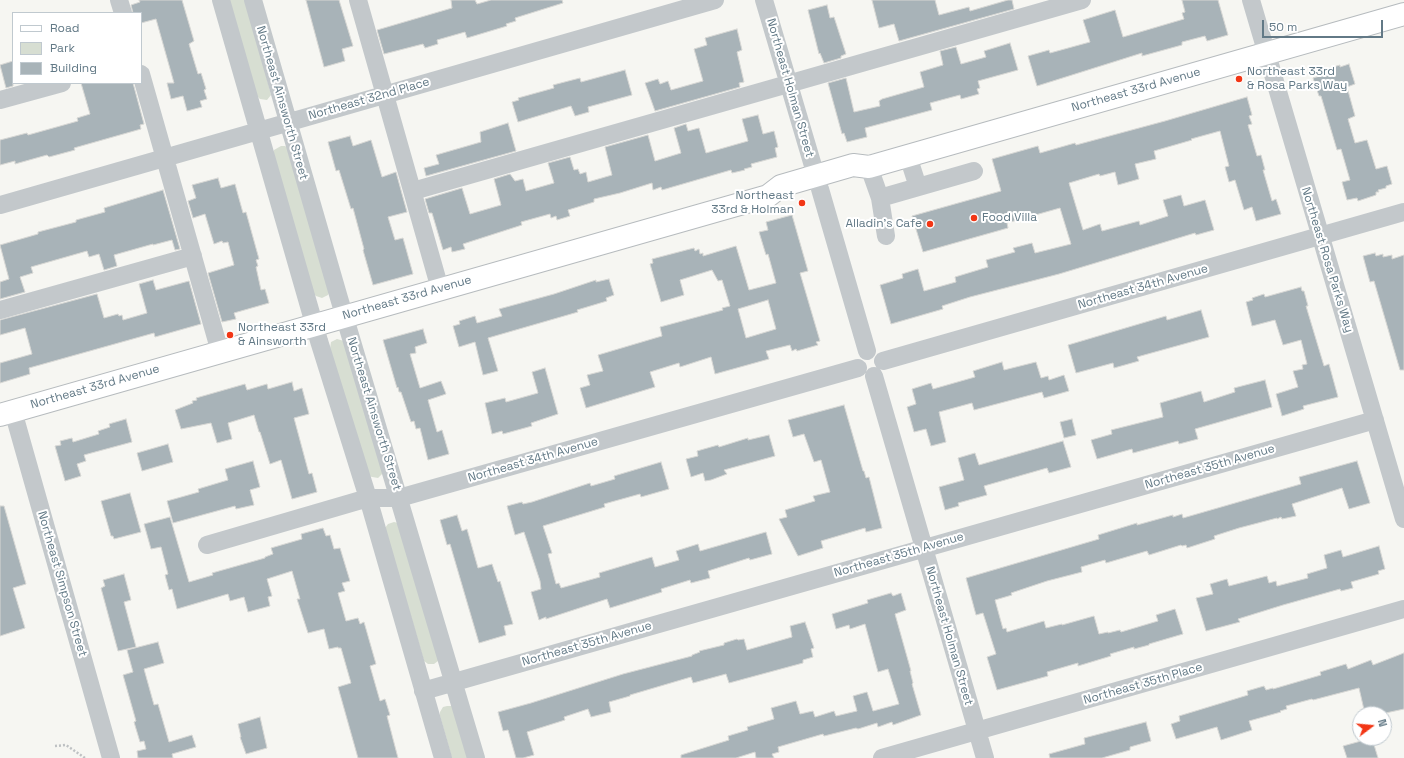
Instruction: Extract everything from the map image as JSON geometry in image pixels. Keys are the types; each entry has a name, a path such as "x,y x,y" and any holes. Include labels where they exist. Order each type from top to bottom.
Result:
{"main road":[{"name":"Northeast 33rd Avenue","path":"7,413 768,196 782,186 818,182 853,165 869,167 1404,14"}],"street":[{"path":"119,0 123,12"},
{"path":"221,0 443,758"},
{"name":"Northeast Ainsworth Street","path":"253,0 476,758"},
{"path":"358,0 440,289"},
{"name":"Northeast 32nd Place","path":"0,205 715,0"},
{"name":"Northeast Holman Street","path":"764,0 867,352 859,357 858,362 872,368 985,758"},
{"path":"413,191 1082,0"},
{"name":"Northeast Rosa Parks Way","path":"1251,0 1404,519"},
{"path":"142,78 220,352"},
{"path":"0,100 58,84"},
{"path":"908,156 918,187"},
{"path":"869,167 880,198 886,236"},
{"path":"880,198 974,171"},
{"name":"Northeast 34th Avenue","path":"207,545 368,498 399,498 872,368 1404,212"},
{"path":"0,310 193,256"},
{"name":"Northeast Simpson Street","path":"7,413 111,758"},
{"name":"Northeast 35th Avenue","path":"423,691 1375,420"},
{"name":"Northeast 35th Place","path":"882,758 1404,609"}],"path":[{"path":"55,746 66,745 85,758"}],"green space":[{"path":"228,0 247,0 271,95 267,100 260,99 255,94"},
{"path":"281,146 288,148 330,291 328,295 322,298 316,296 312,292 273,155 274,150"},
{"path":"337,339 344,341 385,471 378,478 367,476 330,349 331,342"},
{"path":"394,522 398,523 439,657 438,661 434,664 428,664 424,661 385,528 388,524"},
{"path":"452,706 470,758 452,758 440,716 440,712 443,707"}],"building":[{"path":"139,0 182,0 194,41 189,44 198,74 201,73 206,89 204,90 207,99 200,101 202,107 187,111 183,96 171,99 167,83 174,83 156,19 142,23 142,12 133,12 131,5 140,2"},
{"path":"306,0 339,0 353,46 342,49 345,61 324,67"},
{"path":"451,0 475,0 477,4 491,0 562,0 563,3 515,18 516,21 506,24 507,26 467,38 465,32 437,40 438,44 425,48 423,44 384,54 377,30 452,8"},
{"path":"872,0 935,0 939,15 969,7 970,11 1008,0 1012,0 1014,9 899,41 894,24 879,28"},
{"path":"1182,0 1218,0 1228,35 1207,41 1205,36 1182,42 1182,45 1142,56 1142,53 1037,86 1028,56 1049,50 1050,53 1090,42 1083,20 1115,10 1123,37 1184,19 1182,13 1185,12"},
{"path":"827,5 830,18 834,17 846,54 841,56 841,58 824,63 820,53 819,54 808,10"},
{"path":"737,29 742,50 737,52 744,82 739,83 740,87 655,111 645,83 658,79 660,84 668,81 671,90 703,81 694,49 707,45 705,38"},
{"path":"1010,43 1018,70 978,81 980,88 977,89 979,94 961,99 960,95 930,103 932,110 865,128 867,137 847,142 844,133 842,134 828,83 846,78 854,112 880,106 879,101 882,99 924,87 920,72 943,65 940,51 956,47 961,64 986,57 984,51"},
{"path":"12,61 13,86 6,88 0,65"},
{"path":"1349,64 1355,84 1347,87 1355,116 1348,119 1355,143 1367,140 1376,169 1387,166 1392,184 1386,186 1386,188 1378,190 1379,192 1376,192 1376,195 1358,201 1357,198 1347,200 1342,182 1350,180 1341,149 1337,150 1321,96 1319,96 1313,78 1327,74 1326,69"},
{"path":"625,70 632,95 588,107 589,112 575,116 571,106 518,122 512,102 519,100 518,98 554,88 553,85 580,78 581,82"},
{"path":"81,84 133,84 144,124 140,125 141,129 74,148 75,150 49,157 47,155 15,164 15,161 0,165 0,140 27,133 28,135 78,121 77,118 90,114"},
{"path":"1247,97 1252,115 1249,116 1252,124 1248,125 1257,156 1261,155 1265,170 1263,170 1272,201 1276,199 1281,214 1256,221 1252,207 1244,210 1235,180 1229,182 1225,167 1229,166 1220,131 1191,139 1192,140 1154,151 1156,159 1135,164 1139,179 1118,185 1115,172 1100,176 1099,174 1069,183 1083,230 1100,224 1102,231 1139,221 1140,225 1168,216 1163,200 1181,195 1184,206 1205,200 1214,230 1196,235 1195,233 1059,274 970,297 942,306 943,309 891,324 880,285 903,278 902,274 918,269 924,291 956,282 955,277 988,267 986,260 1015,252 1013,248 1032,243 1035,253 1071,244 1060,208 1007,223 1008,228 923,252 912,216 1001,191 992,159 1038,146 1040,153 1075,143 1076,145"},
{"path":"758,115 763,134 774,131 778,147 775,148 777,157 751,164 752,167 744,169 745,170 732,173 731,170 662,190 661,187 653,190 652,183 594,199 594,202 568,210 570,216 557,220 556,216 551,218 550,214 521,222 522,225 463,244 465,249 452,252 451,247 443,250 432,213 429,213 425,199 462,188 470,214 501,205 494,179 510,174 515,181 523,179 526,191 554,183 548,163 570,157 574,170 578,169 580,174 586,172 588,182 612,175 605,147 648,135 655,161 681,153 674,128 686,124 688,131 699,128 706,153 748,141 742,119"},
{"path":"508,123 516,151 426,176 424,168 439,164 436,155 481,142 480,132"},
{"path":"350,136 353,146 371,140 382,177 396,172 407,212 388,217 395,240 403,238 413,274 373,285 353,208 351,209 339,170 336,171 328,142"},
{"path":"218,178 221,188 235,184 243,213 246,212 259,259 256,260 258,266 256,267 261,290 265,289 269,303 234,313 236,319 222,322 208,273 234,265 228,242 223,243 222,241 214,244 205,214 193,218 188,201 196,198 192,185"},
{"path":"163,190 180,249 175,250 172,240 153,244 114,255 117,266 104,270 99,254 89,257 87,251 31,267 33,273 20,277 25,292 0,299 0,282 9,279 0,245 38,234 38,232 76,222 76,220 105,212 104,208"},
{"path":"792,215 808,271 800,273 820,341 816,342 818,345 797,351 796,349 792,351 790,345 766,351 769,359 715,374 711,357 680,367 679,363 650,372 655,387 586,408 580,388 590,385 587,375 603,371 598,355 662,336 660,327 723,310 722,308 730,306 722,280 718,281 712,270 680,280 684,295 661,302 650,264 653,263 652,259 694,248 695,251 699,249 700,254 703,253 703,256 736,246 749,290 776,283 768,254 766,255 759,232 768,230 766,222","holes":["768,300 776,329 746,338 738,309"]},
{"path":"1375,253 1376,256 1383,254 1383,257 1392,255 1392,259 1404,255 1404,370 1400,370 1374,281 1370,282 1363,256"},
{"path":"609,279 614,295 606,298 607,301 577,310 578,312 488,338 498,371 483,375 475,342 459,347 453,326 460,324 459,321 475,316 477,323 502,316 499,309 554,294 596,280 596,282"},
{"path":"153,280 156,290 189,281 201,324 155,337 154,333 29,368 30,374 0,383 0,363 32,354 25,328 0,335 0,320 97,294 104,318 118,314 119,316 122,315 123,320 147,313 139,284"},
{"path":"1301,287 1302,291 1304,291 1308,306 1306,306 1324,366 1329,364 1338,397 1303,406 1304,409 1282,416 1276,394 1298,387 1293,371 1303,369 1302,365 1307,364 1301,340 1283,345 1275,320 1252,326 1246,302 1253,300 1252,298 1264,294 1265,297"},
{"path":"1201,310 1209,337 1137,357 1139,361 1114,368 1113,363 1076,373 1068,345 1166,316 1167,320"},
{"path":"423,329 427,343 415,347 416,353 410,354 420,388 441,381 446,394 428,400 437,432 442,430 449,454 428,460 420,428 416,429 414,421 411,422 401,392 399,392 398,387 397,388 383,340"},
{"path":"1002,362 1004,370 1036,362 1041,378 1048,376 1049,380 1064,375 1069,391 1044,398 1042,392 974,410 972,403 939,412 946,442 931,446 926,429 914,432 907,407 916,404 912,389 931,383 933,389 975,377 973,371"},
{"path":"545,368 558,414 531,423 532,426 503,434 502,431 492,434 485,403 505,398 506,402 538,393 532,372"},
{"path":"1265,380 1272,407 1195,429 1198,439 1179,444 1178,441 1133,453 1132,449 1097,459 1091,440 1112,434 1111,430 1163,417 1160,403 1201,391 1204,402 1235,392 1234,388"},
{"path":"292,382 294,391 302,388 309,414 294,418 309,474 312,473 317,492 292,499 281,460 270,464 254,415 228,423 232,439 217,443 211,423 181,429 175,410 193,403 192,401 197,400 196,398 245,384 247,390 267,384 268,389"},
{"path":"844,405 863,471 866,478 869,477 882,528 866,532 865,528 821,541 823,548 798,556 779,519 787,517 785,510 815,501 813,496 830,492 821,460 814,462 804,434 793,437 788,420"},
{"path":"126,419 132,442 84,455 86,461 77,464 81,476 65,481 55,446 61,445 60,441 72,438 73,442 99,434 98,431 110,427 109,424"},
{"path":"1072,419 1076,435 1064,438 1060,422"},
{"path":"769,435 775,456 724,470 727,474 711,480 705,481 703,473 691,477 686,459 698,456 697,451 718,445 719,447 748,438 748,440"},
{"path":"1063,441 1071,467 1049,473 1047,468 984,486 987,495 958,503 959,506 945,510 939,487 964,480 958,458 975,453 979,465"},
{"path":"168,444 173,462 142,471 137,453"},
{"path":"253,461 260,487 250,490 254,505 236,509 235,506 173,523 167,501 199,492 198,489 228,480 225,469"},
{"path":"1357,461 1370,503 1349,509 1342,488 1292,504 1296,516 1282,519 1281,517 1239,528 1214,536 1215,539 1187,548 1186,545 1181,545 1149,555 1147,551 1106,563 1105,560 1081,567 1082,572 1047,581 995,600 1003,629 1006,628 1007,632 1044,621 1046,628 1094,616 1099,634 1120,630 1121,632 1158,621 1156,615 1175,609 1183,634 1149,645 1134,649 1134,647 1110,654 1111,656 1078,666 1078,663 1047,672 1048,676 997,690 987,657 996,654 983,613 976,615 966,578 1099,539 1098,535 1137,523 1137,525 1182,514 1183,518 1301,484 1299,477"},
{"path":"661,462 669,489 641,497 640,494 604,504 605,507 543,526 552,553 548,554 556,584 559,583 561,588 600,577 599,573 652,557 655,567 679,560 676,551 698,544 700,551 766,532 772,554 750,560 749,558 708,571 710,578 691,583 690,580 661,589 662,592 610,608 607,599 539,620 531,592 541,589 540,581 524,532 515,535 507,506 522,502 523,504 532,502 590,483 591,486 615,479 614,476"},
{"path":"130,493 141,532 114,539 113,536 111,536 101,501"},
{"path":"0,506 4,506 26,584 13,588 25,628 0,636"},
{"path":"457,515 462,531 467,529 478,568 492,564 498,582 500,581 513,624 504,626 506,635 479,643 450,544 447,545 440,520"},
{"path":"170,517 189,582 213,575 212,573 265,558 273,554 271,548 302,539 301,534 323,528 326,536 330,535 334,549 340,548 350,581 342,583 345,591 338,593 346,621 358,618 360,624 364,622 376,664 370,666 380,701 385,699 390,715 387,716 398,758 358,758 338,687 351,683 341,648 338,647 329,649 324,629 308,633 297,599 300,599 292,571 267,579 272,596 268,597 270,606 248,612 244,597 230,601 228,594 177,609 172,589 169,590 165,575 168,574 161,547 151,549 144,524"},
{"path":"1379,546 1385,569 1378,571 1379,574 1351,582 1353,588 1341,591 1340,589 1283,605 1238,619 1240,622 1206,631 1196,598 1213,594 1210,584 1227,579 1229,586 1267,576 1269,583 1276,581 1277,586 1308,578 1307,574 1327,568 1324,555 1341,550 1343,557"},
{"path":"124,574 131,600 124,602 136,647 118,651 101,588 105,586 103,580"},
{"path":"891,593 893,596 901,593 906,610 895,614 911,671 912,684 921,715 893,725 892,722 878,727 877,723 858,729 856,728 824,736 823,734 778,747 779,752 772,754 774,758 756,758 755,752 736,758 681,758 681,755 729,740 728,736 748,730 747,727 774,719 771,708 796,701 800,714 813,711 815,717 834,711 836,716 857,711 853,696 867,692 873,711 899,704 888,669 878,672 865,624 850,629 849,625 836,629 832,614 868,603 867,600"},
{"path":"805,622 814,648 811,649 813,657 803,660 803,663 729,683 726,674 693,683 691,677 609,702 611,712 591,717 588,709 564,717 565,720 527,732 534,755 523,758 516,758 508,730 503,731 498,712 623,674 692,656 700,652 699,651 724,645 724,643 737,639 744,639 747,650 792,637 790,626"},
{"path":"158,642 164,663 144,669 154,705 158,704 169,742 192,735 196,747 172,754 173,758 138,758 137,751 146,749 144,741 140,742 134,722 136,721 123,675 133,672 127,650"},
{"path":"1404,653 1404,709 1392,712 1392,706 1363,706 1359,688 1286,706 1287,709 1280,711 1281,712 1249,721 1252,730 1221,740 1217,727 1176,739 1171,724 1180,721 1179,716 1248,695 1247,691 1264,686 1266,690 1273,689 1321,675 1320,672 1346,664 1348,669 1371,660 1373,665"},
{"path":"260,717 267,748 246,754 240,737 238,724"},
{"path":"1146,722 1151,741 1130,747 1130,750 1102,758 1050,758 1049,754 1085,744 1084,738"},
{"path":"1352,744 1352,746 1374,746 1378,758 1347,758 1343,746"}],"place":[{"name":"Northeast 33rd & Rosa Parks Way","path":"1239,79"},
{"name":"Northeast 33rd & Holman","path":"802,203"},
{"name":"Food Villa","path":"974,218"},
{"name":"Alladin's Cafe","path":"930,224"},
{"name":"Northeast 33rd & Ainsworth","path":"230,335"}]}
